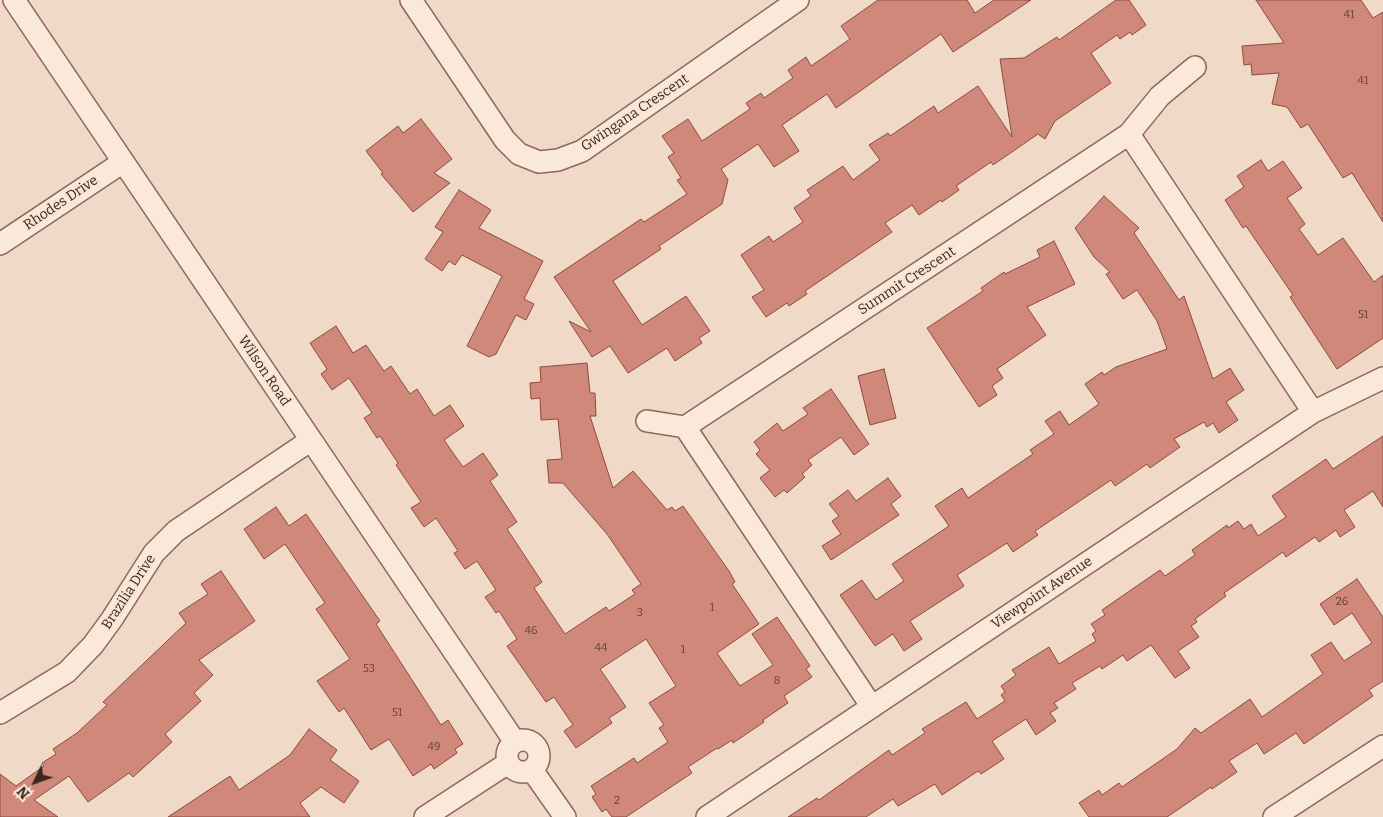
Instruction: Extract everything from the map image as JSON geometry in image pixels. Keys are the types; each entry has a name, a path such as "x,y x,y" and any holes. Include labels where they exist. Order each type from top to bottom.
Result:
{"street":[{"name":"Wilson Road","path":"14,0 515,742"},
{"name":"Gwingana Crescent","path":"411,0 504,140 519,154 539,162 558,160 582,151 798,0"},
{"name":"Summit Crescent","path":"685,427 1129,134 1160,96 1195,67"},
{"path":"1129,134 1313,412"},
{"name":"Rhodes Drive","path":"0,244 123,162"},
{"name":"Viewpoint Avenue","path":"707,817 1313,412 1383,378"},
{"path":"647,421 685,427 872,707"},
{"name":"Brazilia Drive","path":"0,713 67,672 93,645 154,553 176,531 311,440"},
{"path":"526,740 538,750 538,761 532,770 516,771 508,763 508,751 515,742 526,740"},
{"path":"1274,817 1383,746"},
{"path":"425,817 508,763"},
{"path":"532,770 564,817"}],"building":[{"path":"878,0 967,0 975,13 994,0 1031,0 953,52 941,34 836,108 827,94 782,125 799,151 774,167 758,144 721,169 728,180 722,204 659,246 661,249 613,281 642,325 686,296 710,331 699,338 702,343 675,361 667,348 628,373 610,346 592,357 569,321 591,332 554,277 641,219 644,222 687,194 677,180 681,178 668,157 674,153 662,136 688,119 702,141 750,109 746,103 761,93 764,98 793,78 788,70 806,57 811,66 850,39 841,26"},
{"path":"1116,0 1129,0 1146,25 1132,35 1130,32 1120,39 1117,35 1091,53 1111,83 1055,121 1045,139 1038,134 993,165 991,162 956,186 959,190 919,215 912,205 885,223 892,232 805,291 807,294 789,306 787,303 766,317 752,297 764,290 741,255 769,236 773,242 803,222 794,208 811,196 807,190 843,166 853,180 880,160 869,145 888,133 890,136 934,106 938,113 978,86 1012,137 1000,59 1024,58 1057,37 1059,40"},
{"path":"1256,0 1361,0 1373,18 1383,12 1383,222 1352,173 1343,178 1308,124 1301,128 1287,107 1272,104 1279,73 1252,75 1251,64 1244,65 1242,46 1284,43"},
{"path":"421,119 452,159 434,173 450,183 413,212 381,174 383,173 366,151 398,126 403,133"},
{"path":"1261,160 1268,171 1283,161 1302,188 1287,198 1305,224 1299,229 1318,255 1343,238 1374,282 1383,275 1383,338 1337,369 1290,297 1293,295 1246,226 1243,228 1225,200 1244,187 1237,176"},
{"path":"459,190 491,210 479,228 543,261 524,299 534,304 526,320 516,315 496,354 489,357 467,346 502,276 462,255 455,265 449,261 442,271 425,259 443,232 435,227"},
{"path":"1104,196 1139,228 1134,233 1179,300 1184,296 1213,379 1230,368 1244,390 1226,402 1238,420 1219,433 1213,423 1207,427 1204,422 1174,439 1180,447 1150,468 1147,464 1115,486 1111,480 1035,531 1038,535 1013,552 1007,543 957,575 964,586 910,621 922,639 904,651 893,634 875,646 840,595 862,580 876,600 904,581 892,564 949,526 935,506 962,488 968,498 1033,454 1030,450 1054,434 1045,421 1060,411 1069,425 1099,404 1085,384 1102,372 1104,375 1116,367 1167,349 1157,321 1137,290 1123,299 1106,274 1110,272 1094,257 1075,228"},
{"path":"1054,241 1075,284 1027,307 1046,335 997,369 1003,378 992,386 997,395 979,407 927,328 983,291 981,288 1004,272 1005,274 1040,257 1037,250"},
{"path":"336,326 353,353 366,345 384,371 391,366 410,394 417,389 434,416 450,405 464,426 444,440 463,467 483,453 498,475 490,481 517,522 507,529 542,582 534,588 565,634 606,607 609,611 635,594 632,590 641,584 607,534 563,483 549,483 547,460 562,459 558,419 541,420 540,398 531,399 530,383 541,382 540,367 587,363 590,393 595,393 596,416 590,416 613,488 633,471 667,510 672,507 675,511 683,506 729,571 735,582 732,584 759,624 717,653 740,686 773,665 752,634 777,617 810,666 806,669 812,677 784,696 788,703 763,720 764,722 733,743 732,740 688,767 692,773 626,817 612,817 606,809 602,812 592,797 596,794 591,786 634,758 637,763 668,742 659,728 664,725 649,703 676,686 646,639 600,669 626,707 609,718 612,723 576,748 564,731 573,725 554,697 546,702 507,646 517,639 499,611 496,613 485,597 496,590 477,561 465,569 454,553 458,551 436,518 424,527 411,508 421,502 396,465 398,463 380,436 377,438 364,418 372,413 349,378 332,390 321,374 327,369 310,343"},
{"path":"884,369 896,418 870,425 858,376"},
{"path":"831,389 869,444 854,455 841,437 808,460 812,465 802,474 805,477 787,493 784,490 775,497 760,478 770,470 756,454 760,450 754,442 777,423 783,431 808,414 803,408"},
{"path":"1383,436 1383,507 1373,491 1344,510 1355,527 1340,537 1336,530 1319,542 1315,537 1286,557 1283,552 1224,593 1226,596 1195,619 1197,622 1191,626 1199,637 1178,651 1190,668 1175,678 1151,645 1127,661 1123,655 1102,669 1100,666 1072,683 1076,689 1054,703 1058,708 1050,713 1056,721 1036,735 1026,719 992,741 1004,759 981,774 978,771 942,795 935,784 898,806 893,799 866,817 788,817 817,798 819,800 889,750 892,755 925,733 922,729 966,702 977,719 1005,701 1001,695 1005,692 1001,686 1016,675 1012,670 1049,647 1059,664 1096,641 1092,634 1096,631 1091,624 1105,615 1102,610 1160,570 1165,576 1195,555 1192,550 1227,525 1228,528 1238,521 1244,529 1251,524 1258,536 1286,517 1272,496 1326,459 1333,469"},
{"path":"888,478 901,496 891,504 899,515 831,560 822,546 841,534 832,521 839,516 829,504 848,490 856,501"},
{"path":"276,507 289,526 306,514 380,621 376,624 441,725 448,720 463,744 455,749 457,753 434,769 431,764 413,776 389,739 371,750 344,708 339,712 317,681 350,659 316,609 325,603 285,544 264,559 244,529"},
{"path":"221,571 255,621 199,660 213,675 194,693 201,701 165,734 172,742 133,777 129,773 88,802 69,776 34,800 58,817 0,817 0,774 16,786 44,766 42,763 56,754 53,749 77,733 107,705 103,702 186,623 179,613 208,594 201,584"},
{"path":"1357,579 1383,617 1383,681 1369,690 1373,696 1304,744 1296,733 1264,754 1257,743 1229,761 1237,772 1167,817 1089,817 1079,803 1099,790 1102,795 1119,783 1122,787 1177,749 1195,728 1201,733 1250,699 1262,717 1323,674 1311,655 1331,642 1344,661 1372,643 1352,613 1334,625 1320,604"},
{"path":"309,729 337,750 330,760 359,781 344,803 321,787 300,803 310,817 168,817 230,776 239,790 290,755"}]}
